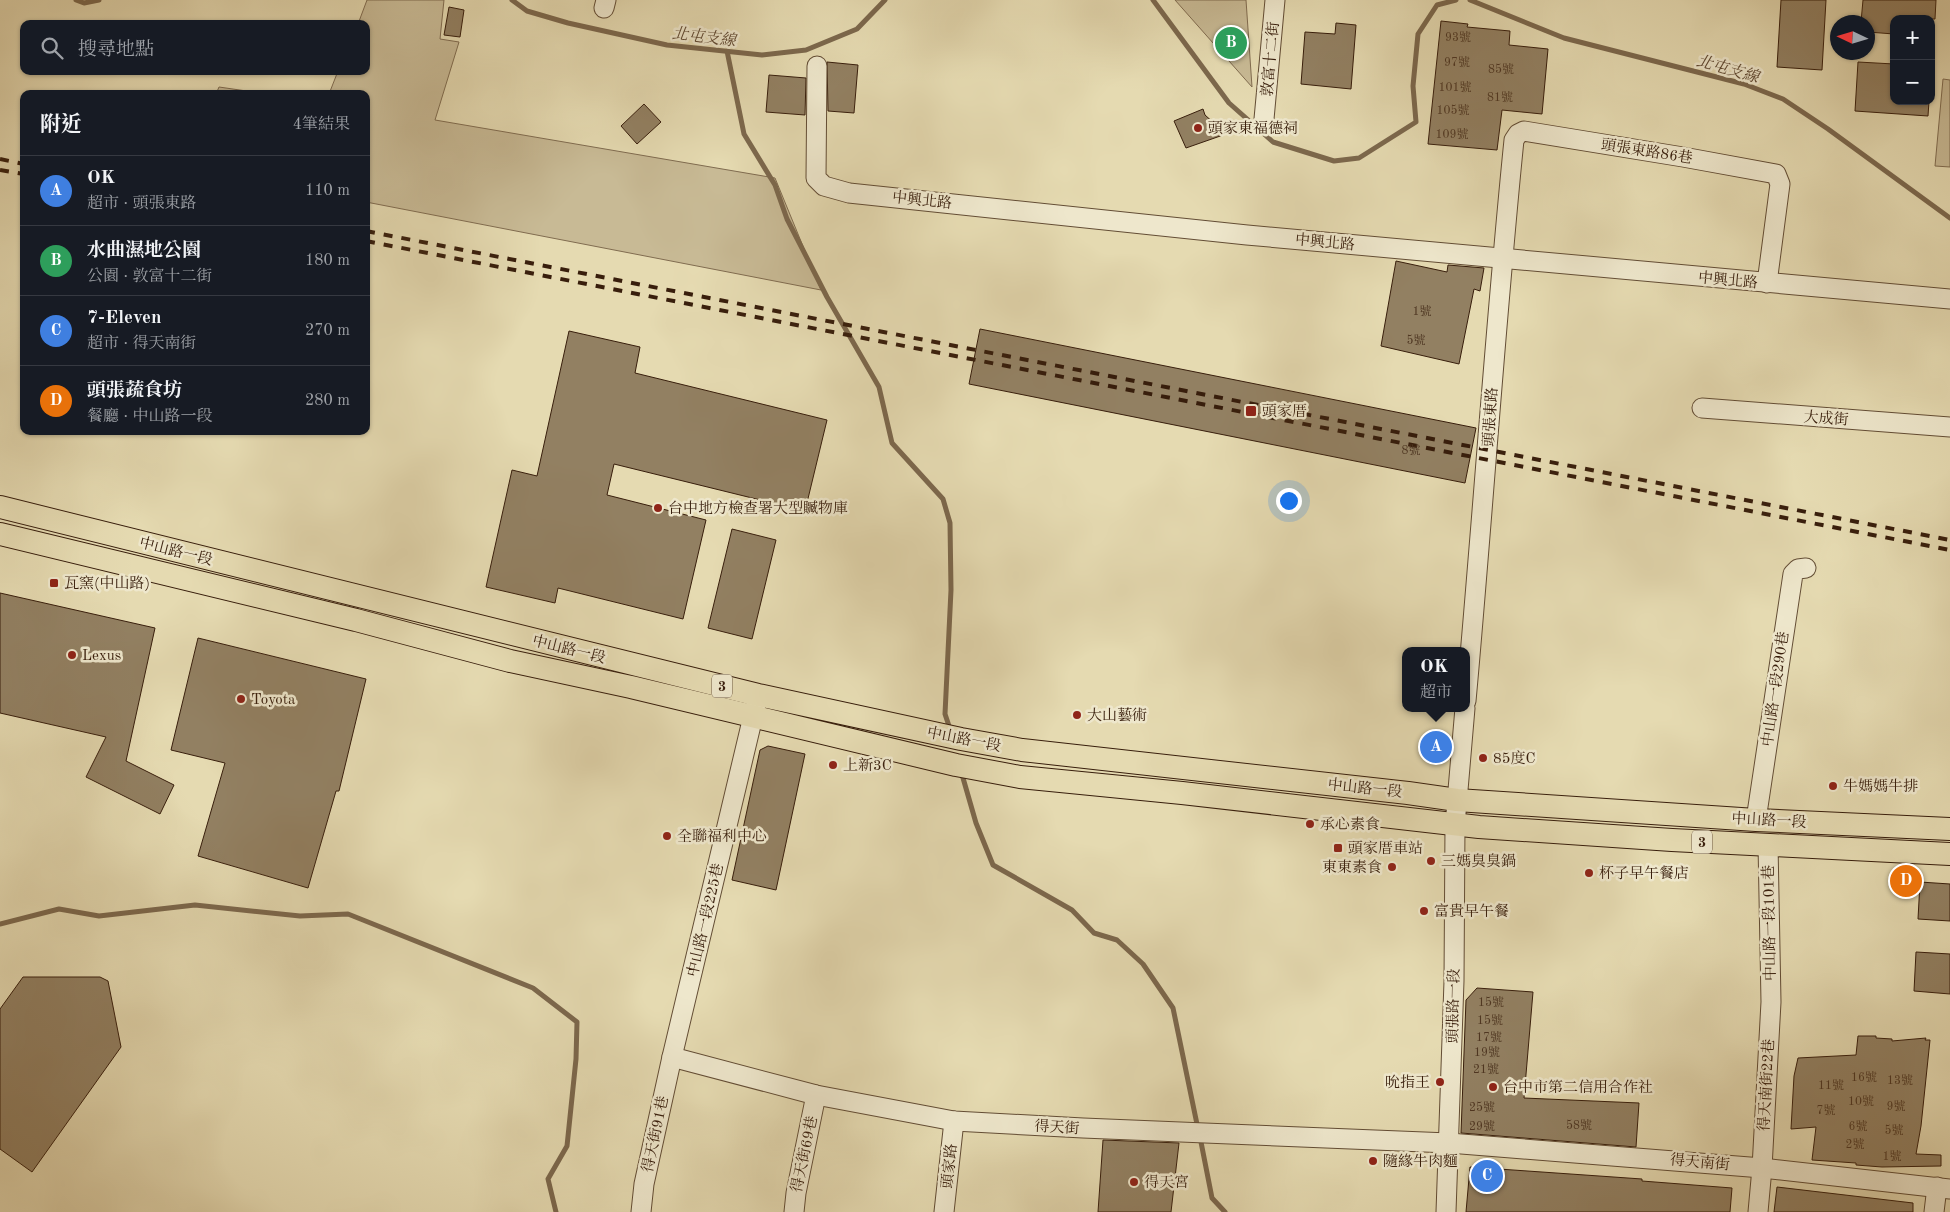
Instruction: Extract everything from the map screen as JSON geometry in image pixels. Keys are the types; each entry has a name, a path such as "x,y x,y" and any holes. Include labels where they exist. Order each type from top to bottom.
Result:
{"main road":[{"name":"中山路一段","path":"0,507 758,695 1022,750 1457,800 1756,820 1950,829"},
{"name":"中山路一段","path":"0,534 356,620 510,661 631,687 956,765 1020,777 1182,793 1455,825 1601,836 1950,854"}],"street":[{"name":"敦富十二街","path":"1264,119 1275,0"},
{"name":"中興北路","path":"817,66 816,178 824,186 849,193 1118,222 1502,259 1950,299"},
{"name":"頭張東路86巷","path":"1518,134 1524,131 1776,174 1780,184 1767,283"},
{"name":"頭張東路","path":"1470,656 1486,477 1502,259 1514,140 1518,134"},
{"name":"大成街","path":"1702,408 1950,427"},
{"name":"中山路一段290巷","path":"1756,820 1793,574 1798,569 1806,568"},
{"name":"中山路一段225巷","path":"672,1057 758,695"},
{"path":"1457,800 1465,712"},
{"name":"頭張路一段","path":"1446,1212 1454,981 1455,825 1457,800"},
{"name":"中山路一段101巷","path":"1768,844 1771,1002"},
{"name":"得天南街22巷","path":"1758,1212 1771,1002"},
{"name":"得天街","path":"672,1057 816,1096 954,1121 1449,1143"},
{"name":"得天街91巷","path":"641,1212 644,1184 672,1057"},
{"name":"得天街69巷","path":"794,1212 816,1096"},
{"name":"頭家路","path":"944,1212 954,1121"},
{"name":"得天南街","path":"1449,1143 1762,1168 1944,1188"},
{"path":"1934,1212 1944,1188"}],"shaded area":[{"path":"367,0 444,0 440,39 459,42 435,120 775,178 821,290 370,203 370,90 331,90 336,75 370,75 370,20 360,20"},
{"path":"1175,0 1246,0 1252,87"},
{"path":"1943,79 1950,80 1950,167 1935,166"},
{"path":"219,87 240,90 218,90"}],"building":[{"path":"1781,0 1826,0 1822,70 1777,67"},
{"path":"1863,0 1936,0 1935,19 1935,15 1890,15 1890,34 1875,33 1875,15 1862,15"},
{"path":"449,7 464,10 460,37 444,35"},
{"path":"1441,21 1468,24 1467,27 1510,31 1509,45 1548,49 1542,114 1502,110 1497,150 1428,144"},
{"path":"1336,23 1356,25 1351,89 1301,84 1305,32 1335,34"},
{"path":"827,62 858,65 854,113 828,111"},
{"path":"1858,62 1890,64 1890,105 1929,105 1928,116 1855,111"},
{"path":"769,75 806,78 805,115 766,112"},
{"path":"644,104 661,122 637,144 621,126"},
{"name":"頭家東福德祠","path":"1203,109 1205,115 1226,134 1186,148 1174,121"},
{"path":"1396,261 1447,272 1448,265 1484,268 1480,291 1474,289 1459,364 1381,346"},
{"path":"980,329 1476,428 1465,483 969,384"},
{"path":"569,331 640,347 635,373 827,420 805,511 614,464 607,495 706,520 683,619 558,588 555,603 486,587 512,470 537,476"},
{"path":"732,529 776,540 752,639 708,628"},
{"path":"0,593 155,628 126,761 174,785 160,814 86,777 106,737 0,713"},
{"path":"198,638 366,679 339,791 336,791 308,888 198,856 225,763 171,750"},
{"path":"768,746 805,754 776,890 732,880 760,750"},
{"path":"1920,882 1950,884 1950,921 1918,919"},
{"path":"1916,952 1950,954 1950,994 1914,991"},
{"path":"23,977 100,977 108,981 121,1047 32,1172 0,1149 0,1009"},
{"path":"1477,988 1533,992 1524,1098 1639,1103 1636,1147 1461,1133 1466,1000"},
{"path":"1858,1036 1876,1036 1876,1038 1892,1039 1892,1041 1926,1038 1925,1040 1930,1040 1921,1126 1916,1154 1941,1155 1941,1166 1882,1167 1812,1160 1816,1127 1791,1129 1794,1076 1798,1058 1856,1055"},
{"name":"得天宮","path":"1103,1140 1179,1143 1171,1212 1098,1212"},
{"path":"1470,1167 1642,1179 1642,1181 1732,1188 1730,1212 1466,1212"},
{"path":"1777,1187 1913,1203 1913,1212 1774,1212"}],"waterway":[{"name":"北屯支線","path":"76,0 84,3 99,0"},
{"name":"北屯支線","path":"512,0 527,11 568,23 667,45 762,55 806,50 857,29 885,0"},
{"name":"北屯支線","path":"1153,0 1229,103 1273,142 1334,161 1359,158 1416,122 1413,86 1418,34 1437,5 1456,0"},
{"name":"北屯支線","path":"1470,0 1564,38 1744,84 1783,99 1828,129 1950,218"},
{"path":"727,51 744,134 775,185 787,219 827,297 879,387 892,443 943,499 950,523 951,590 945,714 950,729"},
{"path":"961,771 976,823 993,865 1072,910 1094,933 1117,940 1143,964 1173,1008 1198,1129"},
{"path":"0,924 59,909 99,916 195,905 300,916 348,914 533,988 577,1022 576,1059 567,1146 548,1179 556,1212"},
{"path":"1200,1137 1212,1198 1225,1212"}],"railway":[{"path":"0,159 20,163"},
{"path":"0,170 20,173"},
{"path":"370,232 1950,540"},
{"path":"370,242 1950,550"}],"place":[{"name":"水曲濕地公園","path":"1231,43"},
{"name":"頭家東福德祠","path":"1198,128"},
{"name":"頭家厝","path":"1251,411"},
{"name":"台中地方檢查署大型贓物庫","path":"658,508"},
{"name":"瓦窯(中山路)","path":"54,583"},
{"name":"Lexus","path":"72,655"},
{"name":"Toyota","path":"241,699"},
{"name":"大山藝術","path":"1077,715"},
{"name":"OK","path":"1436,747"},
{"name":"85度C","path":"1483,758"},
{"name":"上新3C","path":"833,765"},
{"name":"牛媽媽牛排","path":"1833,786"},
{"name":"承心素食","path":"1310,824"},
{"name":"全聯福利中心","path":"667,836"},
{"name":"頭家厝車站","path":"1338,848"},
{"name":"三媽臭臭鍋","path":"1431,861"},
{"name":"東東素食","path":"1392,867"},
{"name":"杯子早午餐店","path":"1589,873"},
{"name":"頭張蔬食坊","path":"1906,881"},
{"name":"富貴早午餐","path":"1424,911"},
{"name":"吮指王","path":"1440,1082"},
{"name":"台中市第二信用合作社","path":"1493,1087"},
{"name":"隨緣牛肉麵","path":"1373,1161"},
{"name":"7-Eleven","path":"1487,1176"},
{"name":"得天宮","path":"1134,1182"}]}
